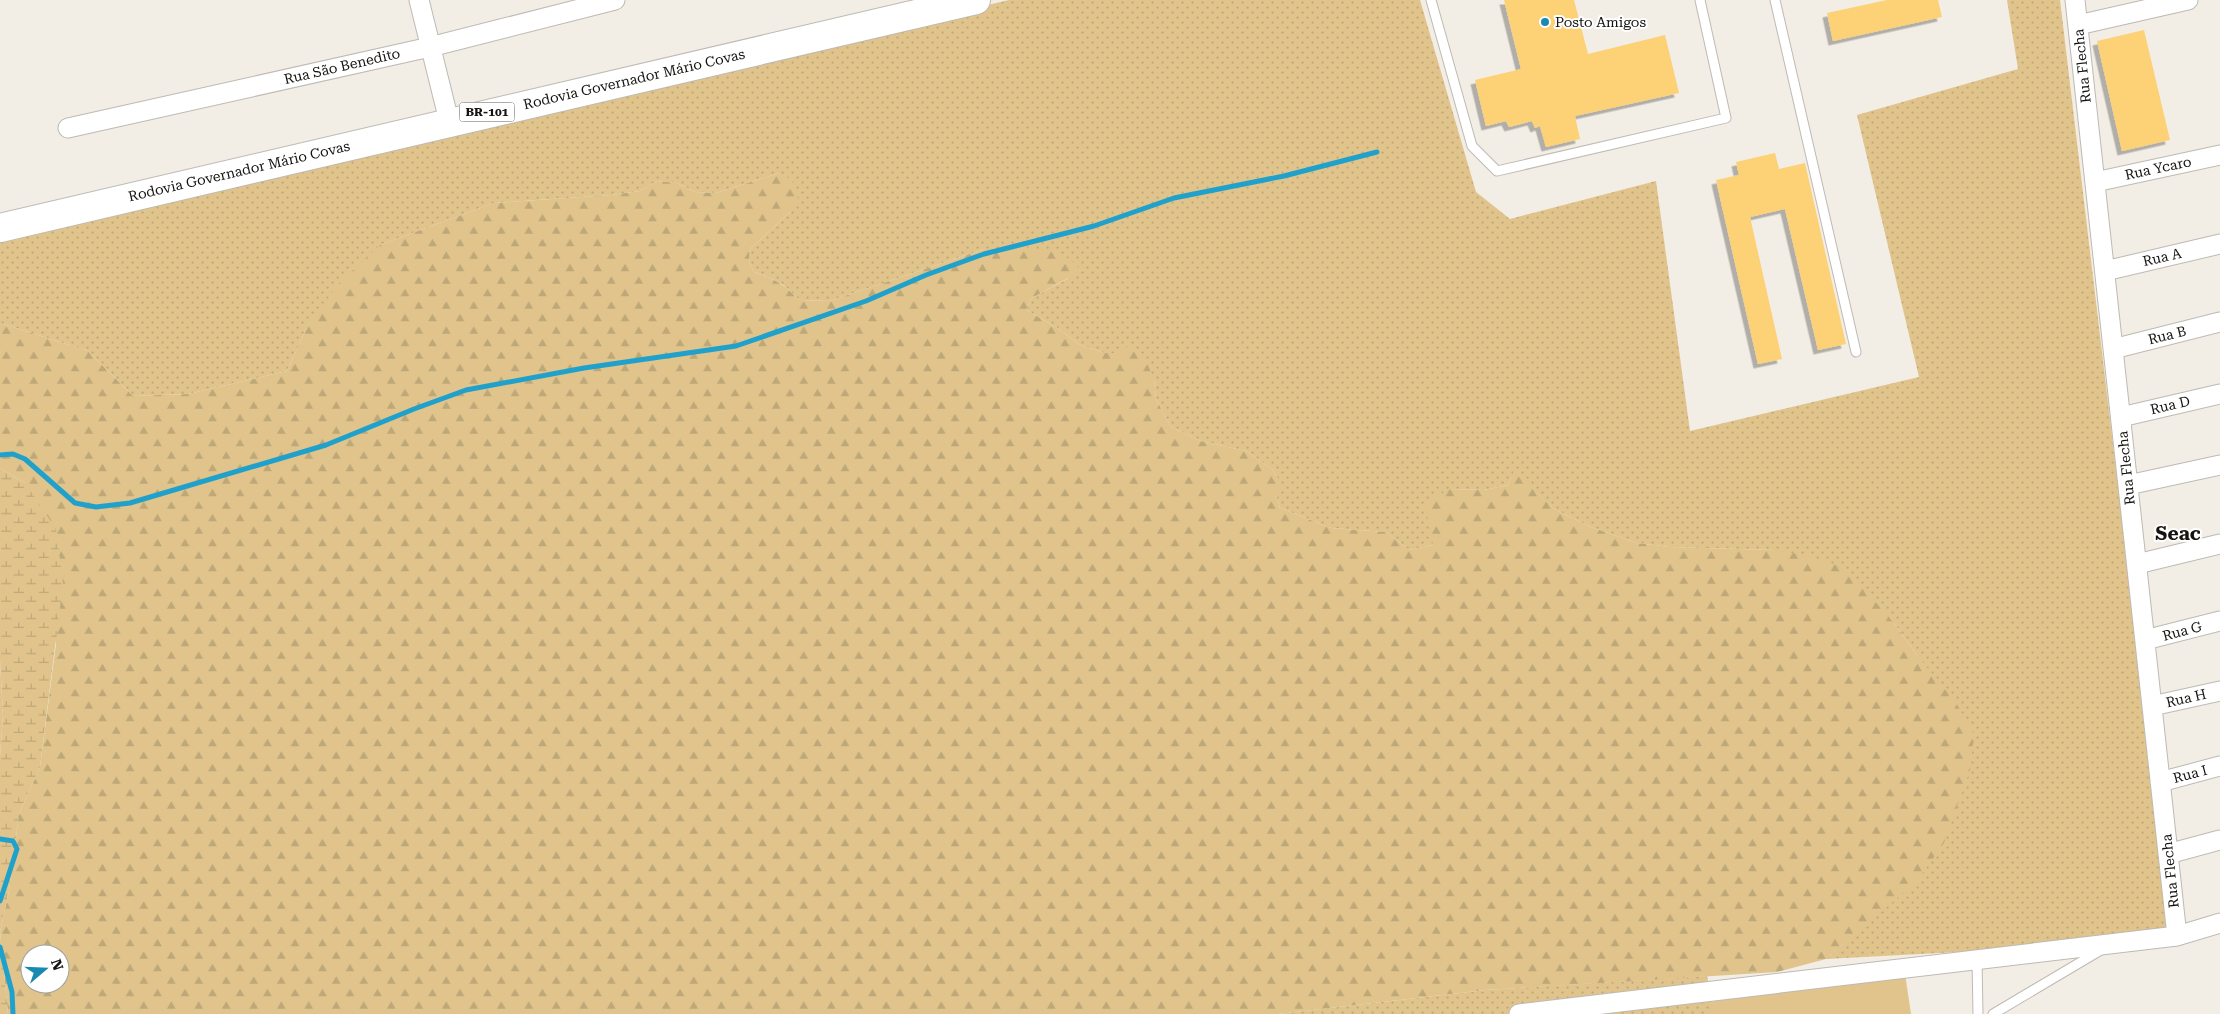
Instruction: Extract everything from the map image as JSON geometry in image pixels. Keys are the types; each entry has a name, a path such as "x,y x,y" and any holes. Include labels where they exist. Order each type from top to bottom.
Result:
{"highway":[{"name":"Rodovia Governador Mário Covas","path":"0,228 449,121 976,0"}],"street":[{"path":"419,0 449,121"},
{"name":"Rua São Benedito","path":"68,128 430,47 615,0"},
{"name":"Rua Flecha","path":"2074,0 2177,936"},
{"path":"2078,25 2188,0"},
{"name":"Rua Ycaro","path":"2095,182 2220,154"},
{"name":"Rua A","path":"2105,271 2220,244"},
{"name":"Rua B","path":"2113,348 2220,322"},
{"name":"Rua D","path":"2121,417 2220,394"},
{"path":"2128,485 2220,466"},
{"path":"2137,564 2220,544"},
{"name":"Rua G","path":"2145,640 2220,621"},
{"name":"Rua H","path":"2152,706 2220,691"},
{"name":"Rua I","path":"2160,782 2220,766"},
{"path":"2168,854 2220,840"},
{"path":"1519,1014 2177,936 2220,923"}],"lane":[{"path":"1431,0 1472,146 1497,172 1726,118 1700,0"},
{"path":"1776,0 1856,352"},
{"path":"1993,1014 2111,944"},
{"path":"1977,960 1978,1014"}],"green space":[{"path":"1009,0 1420,0 1476,192 1510,219 1656,181 1690,431 1919,377 1857,115 2018,69 2007,0 2060,0 2171,931 2111,944 1826,959 1866,924 1919,658 1893,622 1773,550 1670,547 1637,543 1591,527 1554,509 1514,472 1508,485 1484,490 1449,489 1433,545 1409,550 1386,532 1331,528 1280,508 1276,495 1278,479 1273,470 1246,451 1201,441 1171,427 1156,399 1154,379 1117,353 1104,353 1080,345 1059,329 1026,310 1032,298 1069,278 984,249 830,301 799,300 779,283 754,272 749,262 750,249 791,211 779,173 716,193 695,192 677,183 657,181 640,191 611,195 494,203 380,245 307,327 287,371 188,394 133,396 88,351 0,323 0,237"},
{"path":"779,173 792,180 798,198 791,211 750,249 749,262 754,272 779,283 799,300 830,301 984,249 1022,247 1054,251 1071,260 1081,271 1032,298 1026,310 1059,329 1080,345 1104,353 1117,353 1131,345 1145,359 1154,379 1156,399 1171,427 1201,441 1246,451 1273,470 1280,488 1276,495 1280,508 1331,528 1386,532 1409,550 1433,545 1425,504 1449,489 1484,490 1508,485 1514,471 1554,509 1591,527 1637,543 1670,547 1773,550 1812,556 1836,565 1867,592 1893,622 1919,658 1955,701 1974,735 1970,770 1944,843 1916,882 1826,959 1777,972 1486,990 1278,1014 8,1014 0,932 9,891 19,814 40,767 56,644 25,483 0,468 0,323 88,351 133,396 188,394 287,371 307,327 338,284 380,245 494,203 611,195 640,191 657,181 677,183 695,192 716,193"},
{"path":"0,468 25,483 56,529 63,583 40,767 19,814 9,891 0,932 0,757 3,715 0,660"},
{"path":"0,660 3,715 0,757"},
{"path":"0,932 8,1014 0,1014"},
{"path":"1905,974 1911,1014 1711,1014 1709,1002"},
{"path":"1707,976 1715,1014 1278,1014 1486,990"}],"building":[{"path":"1504,0 1574,0 1588,54 1665,35 1679,93 1575,116 1580,139 1546,147 1540,126 1535,128 1532,121 1509,127 1506,121 1486,126 1475,80 1521,69"},
{"path":"1887,0 1938,0 1942,17 1833,41 1827,13"},
{"path":"2144,30 2170,140 2122,151 2097,41"},
{"path":"1775,153 1779,169 1805,163 1846,344 1818,350 1785,209 1750,217 1782,359 1758,364 1716,180 1739,175 1736,162"}],"waterway":[{"path":"0,455 13,454 25,459 75,503 96,507 130,503 326,445 466,390 584,368 736,346 866,301 926,275 984,254 1094,226 1174,198 1284,176 1377,152"},
{"path":"0,839 13,841 17,849 0,901"},
{"path":"0,947 12,992 13,1014"}],"place":[{"name":"Posto Amigos","path":"1545,22"}],"district":[{"name":"Seac","path":"2178,533"}]}
